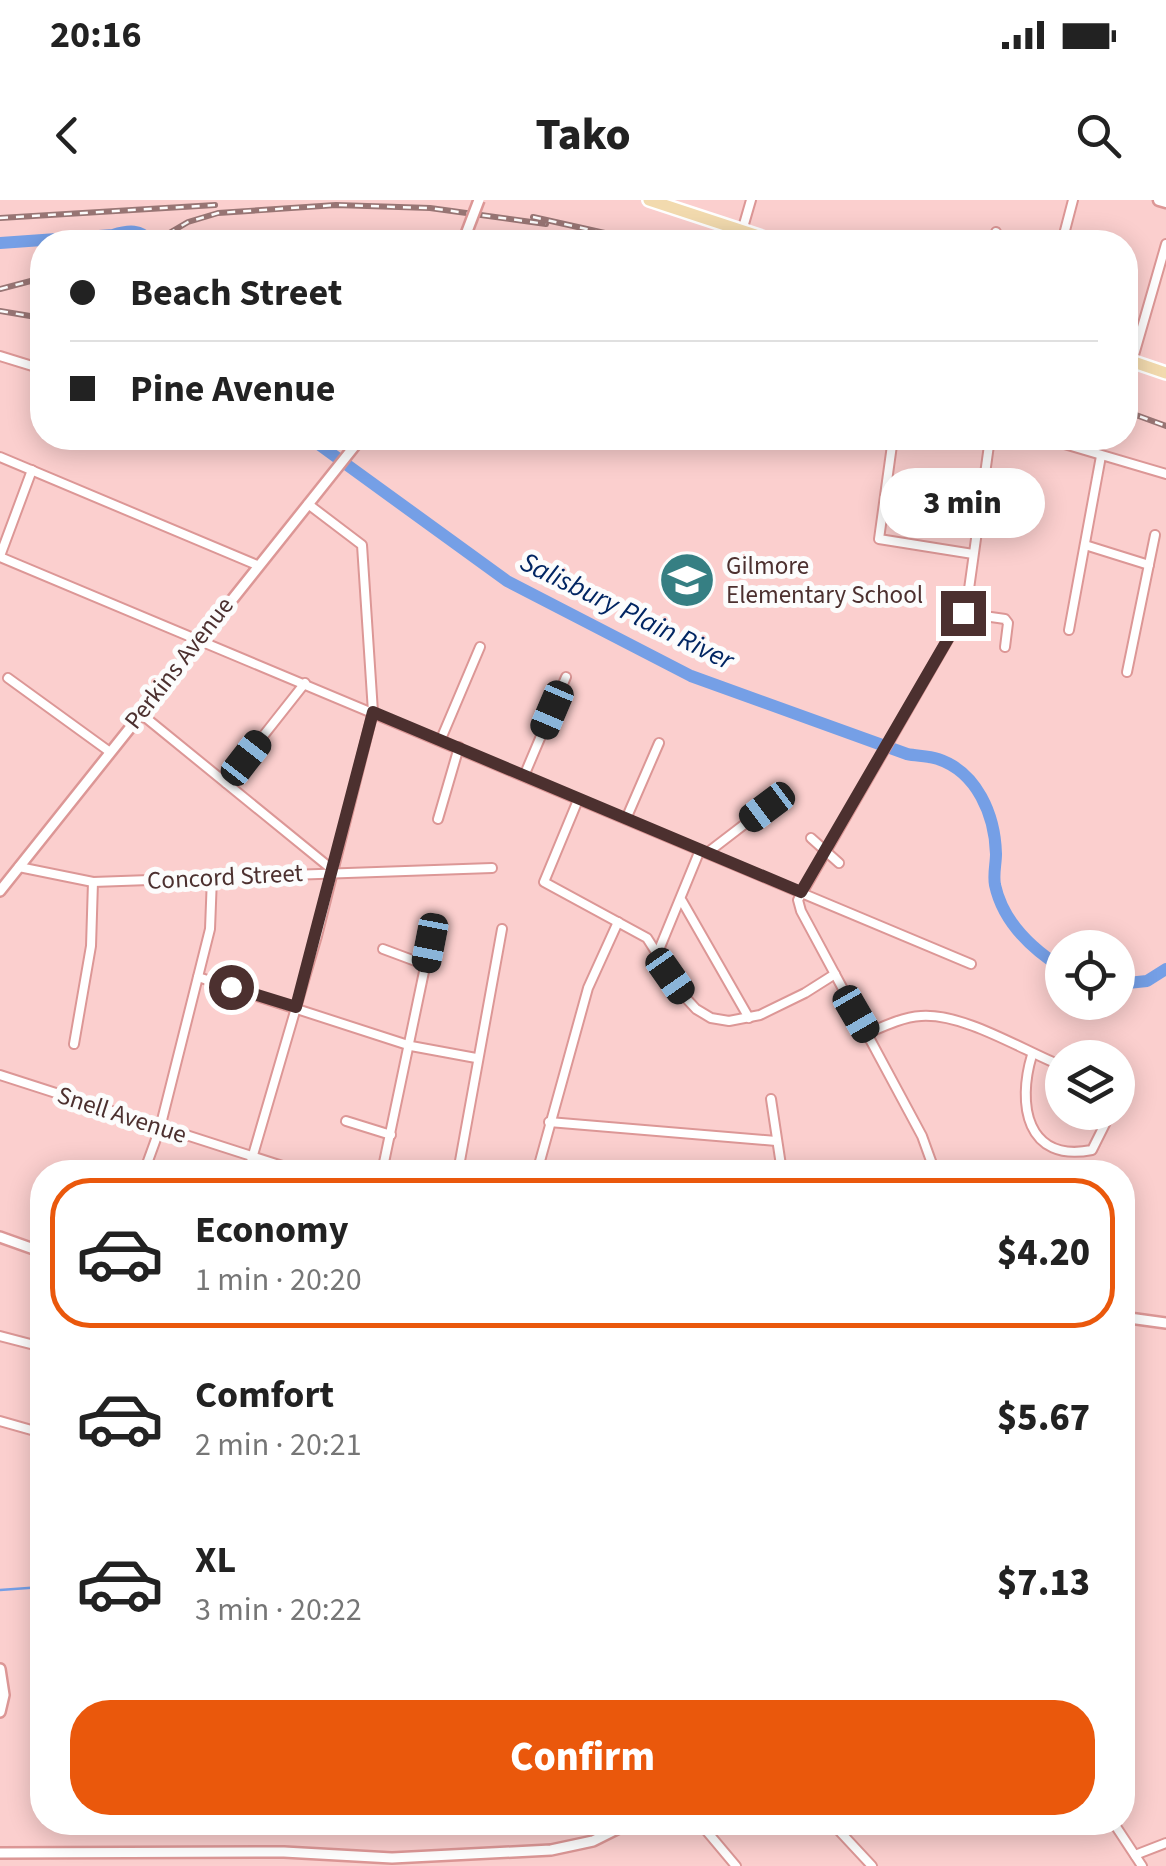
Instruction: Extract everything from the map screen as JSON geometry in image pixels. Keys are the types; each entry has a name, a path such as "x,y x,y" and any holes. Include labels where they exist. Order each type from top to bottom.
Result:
{"main road":[{"path":"649,200 676,204 740,230"},
{"path":"1138,363 1166,373"}],"street":[{"path":"468,230 479,200"},
{"path":"742,230 751,200"},
{"path":"1065,230 1073,200"},
{"path":"1138,329 1166,244"},
{"path":"0,356 30,365"},
{"name":"Perkins Avenue","path":"0,891 352,450"},
{"path":"890,450 879,539 973,554"},
{"path":"931,1160 868,1033 800,911 801,892 963,613 988,450"},
{"path":"1082,450 1166,474"},
{"path":"1068,630 1101,456"},
{"path":"0,457 257,565"},
{"path":"32,470 0,556 972,964"},
{"path":"251,1160 334,872 373,712 362,545 308,504"},
{"path":"1127,672 1155,535"},
{"path":"1085,545 1149,564"},
{"path":"963,613 1005,619 1005,647"},
{"path":"440,739 480,647"},
{"path":"524,776 566,677"},
{"path":"8,678 110,752"},
{"path":"226,783 305,683"},
{"path":"140,712 334,872"},
{"path":"626,820 659,742"},
{"path":"438,819 459,747"},
{"path":"578,800 544,882 648,938 656,957 701,1013 723,1020 748,1018 796,998 834,974"},
{"path":"656,957 703,852 767,807"},
{"path":"811,838 839,863"},
{"name":"Concord Street","path":"19,867 93,882 492,868"},
{"path":"148,1160 210,930 212,877"},
{"path":"74,1044 91,946 93,882"},
{"path":"682,901 748,1018"},
{"path":"540,1160 588,988 618,922"},
{"path":"460,1160 502,928"},
{"path":"385,1160 430,943"},
{"path":"383,949 426,966"},
{"path":"198,977 411,1046 476,1058"},
{"path":"868,1033 910,1018 936,1017 1045,1060"},
{"path":"1032,1055 1026,1074 1029,1112 1033,1131 1043,1144 1071,1151 1092,1150 1102,1130"},
{"name":"Snell Avenue","path":"0,1075 264,1160"},
{"path":"771,1099 780,1160"},
{"path":"346,1122 391,1135"},
{"path":"549,1122 776,1141"},
{"path":"0,1238 30,1248"},
{"path":"1135,1319 1166,1323"},
{"path":"0,1336 30,1344"},
{"path":"0,1421 30,1430"},
{"path":"0,1669 4,1695 0,1712"},
{"path":"0,1852 284,1852 374,1862 551,1850 605,1835"},
{"path":"711,1835 736,1866"},
{"path":"843,1835 872,1866"},
{"path":"1122,1835 1142,1866"},
{"path":"1135,1854 1166,1843"}],"waterway":[{"name":"Salisbury Plain River","path":"0,243 30,241"},
{"name":"Salisbury Plain River","path":"327,450 507,581 691,676 907,754 952,765 973,784 987,810 995,839 995,885 1005,911 1045,956"},
{"name":"Salisbury Plain River","path":"1135,982 1147,981 1166,969"},
{"path":"0,1590 30,1588"}],"railway":[{"path":"0,218 215,205"},
{"path":"174,230 218,213 336,205 430,208 546,224"},
{"path":"533,217 591,230"},
{"path":"0,289 30,281"},
{"path":"0,311 30,316"},
{"path":"1138,416 1166,426"}],"place":[{"name":"Gilmore Elementary School","path":"687,580"}],"route":[{"path":"231,987 296,1007 326,904 373,712 801,892 963,613"}]}
